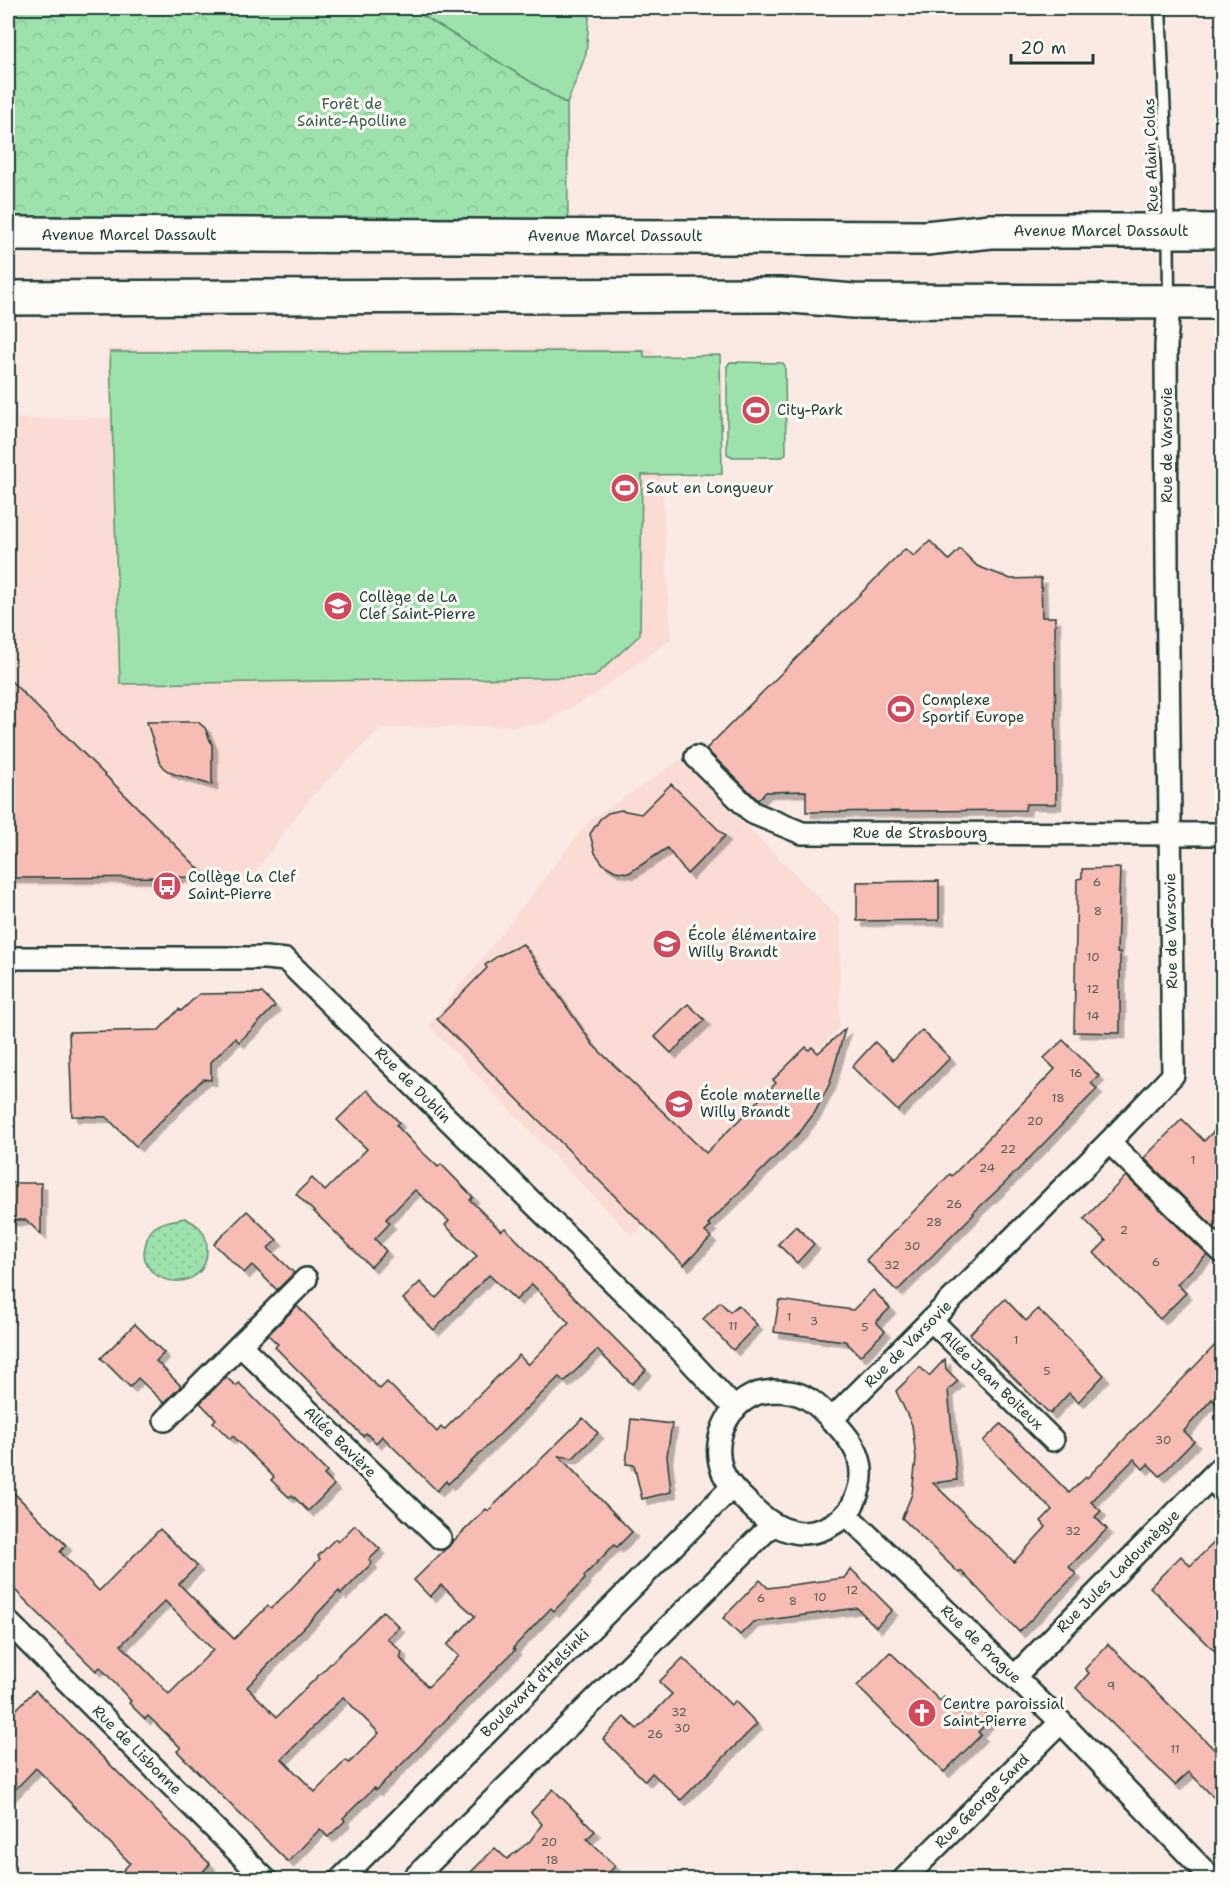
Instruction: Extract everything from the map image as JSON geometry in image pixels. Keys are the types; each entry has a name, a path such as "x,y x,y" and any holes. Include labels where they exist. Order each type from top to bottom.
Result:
{"main road":[{"name":"Avenue Marcel Dassault","path":"8,234 926,237 991,231 1222,231"},
{"path":"8,298 781,295 853,301 1222,302"}],"street":[{"name":"Rue de Varsovie","path":"831,1420 1173,1076 1166,346 1169,301"},
{"name":"Rue de Strasbourg","path":"696,757 753,813 802,833 1222,834"},
{"name":"Rue de Dublin","path":"8,958 266,958 286,960 646,1314 735,1409"},
{"path":"1109,1142 1222,1252"},
{"path":"165,1420 306,1279"},
{"name":"Allée Jean Boiteux","path":"931,1320 1053,1440"},
{"name":"Allée Bavière","path":"240,1345 440,1538"},
{"path":"773,1390 791,1392 809,1399 831,1420 848,1437 857,1452 862,1470 860,1489 853,1506 841,1520 825,1529 807,1533 789,1532 772,1525 732,1487 723,1471 719,1453 720,1435 728,1418 735,1409 755,1394 773,1390"},
{"name":"Rue Jules Ladoumègue","path":"1015,1676 1222,1466"},
{"name":"Boulevard d'Helsinki","path":"340,1880 732,1487"},
{"name":"Rue de Prague","path":"846,1514 1015,1676 1213,1880"},
{"path":"412,1880 772,1525"},
{"name":"Rue de Lisbonne","path":"8,1622 266,1880"},
{"name":"Rue George Sand","path":"914,1875 1061,1722"}],"lane":[{"name":"Rue Alain Colas","path":"1160,8 1169,230 1169,301"},
{"path":"1207,1482 1222,1498"}],"shaded area":[{"name":"Collège de La Clef Saint-Pierre","path":"654,348 671,639 595,694 540,725 381,728 310,798 245,885 8,886 8,419 112,418 107,349"},
{"name":"École élémentaire Willy Brandt","path":"680,760 841,920 839,1028 632,1236 429,1026 590,820"}],"green space":[{"name":"Forêt de Sainte-Apolline","path":"8,8 410,8 567,104 568,220 8,217"},
{"path":"410,8 590,8 586,54 567,104"},
{"name":"Collège de La Clef Saint-Pierre","path":"644,351 644,357 720,355 722,474 642,475 640,635 594,677 120,684 110,352"},
{"name":"City-Park","path":"730,362 783,363 785,366 786,453 783,457 733,457 727,454 727,366"},
{"path":"185,1218 199,1227 204,1234 207,1250 204,1264 197,1274 187,1280 164,1279 147,1265 144,1253 149,1233 168,1221"}],"building":[{"name":"Complexe Sportif Europe","path":"930,541 949,560 960,549 977,566 1011,579 1041,578 1042,617 1055,617 1056,804 1026,804 1025,810 806,812 806,791 766,792 758,800 706,749 905,549 914,556"},
{"path":"8,678 207,877 8,878 8,849 12,821 8,821"},
{"path":"147,722 198,722 205,728 212,745 212,785 166,770 159,761"},
{"path":"671,784 725,836 687,874 667,848 629,873 615,871 603,864 595,853 590,834 600,819 608,813 621,810 641,814"},
{"path":"1120,868 1117,953 1120,953 1120,1033 1074,1032 1077,879 1082,878 1082,869"},
{"path":"939,881 939,920 857,921 857,882"},
{"path":"523,944 593,1045 706,1153 776,1083 773,1080 806,1047 809,1050 812,1047 818,1053 845,1029 830,1083 815,1112 800,1132 708,1224 711,1226 705,1232 711,1237 684,1265 437,1019 487,968 485,965"},
{"path":"262,993 275,1006 239,1042 235,1038 211,1062 211,1080 203,1079 136,1146 106,1117 72,1116 69,1032 159,1030 179,1009 181,1011 199,994"},
{"path":"688,1004 705,1020 671,1053 655,1037"},
{"path":"922,1030 950,1058 898,1111 852,1067 875,1042 893,1060"},
{"path":"1063,1040 1099,1076 1091,1083 1097,1089 897,1291 866,1260 950,1174 952,1176 1055,1069 1044,1058"},
{"path":"367,1090 399,1122 396,1125 417,1147 438,1167 441,1164 473,1197 470,1200 501,1231 505,1228 646,1370 632,1384 597,1350 564,1382 559,1377 448,1484 446,1481 437,1491 382,1436 376,1443 366,1433 363,1436 275,1347 278,1344 268,1335 297,1306 380,1389 387,1382 437,1432 441,1427 444,1430 519,1355 528,1365 569,1323 532,1284 516,1300 489,1275 434,1330 403,1299 420,1282 436,1298 477,1256 445,1225 449,1221 415,1190 386,1219 390,1223 375,1239 386,1251 371,1267 296,1194 312,1178 325,1191 367,1149 337,1120"},
{"path":"1182,1119 1204,1141 1222,1123 1222,1235 1144,1158"},
{"path":"1126,1176 1207,1255 1177,1284 1186,1293 1160,1319 1094,1253 1106,1241 1084,1219"},
{"path":"8,1183 41,1183 41,1234 26,1220 8,1220"},
{"path":"247,1211 277,1240 268,1248 294,1273 277,1290 252,1265 244,1273 214,1244"},
{"path":"796,1226 814,1244 797,1263 778,1244"},
{"path":"873,1290 890,1308 876,1322 885,1331 860,1356 845,1341 774,1332 779,1300 853,1310"},
{"path":"1005,1299 1026,1321 1038,1309 1104,1375 1078,1402 1069,1393 1050,1414 970,1334"},
{"path":"720,1302 730,1312 738,1305 757,1325 733,1350 703,1319"},
{"path":"135,1324 164,1353 156,1361 181,1386 164,1403 138,1378 130,1387 101,1358"},
{"path":"1222,1338 1222,1410 1212,1399 1184,1431 1194,1441 1160,1476 1148,1464 1143,1469 1134,1459 1091,1502 1101,1511 1095,1517 1107,1529 1069,1567 1076,1574 1019,1632 961,1571 959,1573 902,1518 912,1494 916,1458 912,1425 896,1391 920,1367 929,1376 945,1359 946,1369 958,1381 948,1390 957,1480 933,1483 1014,1562 1046,1527 1041,1521 1052,1510 983,1441 1001,1424 1069,1493 1087,1478"},
{"path":"226,1377 236,1386 239,1383 327,1472 324,1475 334,1485 308,1511 292,1495 289,1497 271,1480 274,1477 233,1436 230,1439 213,1422 216,1419 200,1403"},
{"path":"583,1418 598,1433 573,1458 559,1456 632,1532 617,1547 614,1545 554,1611 551,1608 513,1648 515,1650 416,1750 376,1790 374,1788 343,1818 345,1821 328,1837 320,1829 288,1862 177,1751 181,1748 148,1716 145,1719 129,1703 131,1701 100,1667 96,1671 8,1583 8,1487 66,1545 60,1552 99,1591 160,1529 197,1566 179,1584 234,1639 268,1606 271,1608 287,1593 320,1559 318,1556 335,1539 338,1542 355,1525 380,1549 369,1560 372,1563 341,1594 339,1591 247,1687 277,1717 383,1611 399,1627 387,1638 402,1652 400,1658 428,1687 459,1656 447,1645 475,1616 441,1585 430,1597 414,1580 486,1509 488,1511","holes":["165,1601 213,1650 169,1694 121,1645","343,1697 379,1733 349,1763 346,1760 315,1792 282,1759"]},
{"path":"631,1419 672,1424 667,1456 671,1492 642,1499 634,1465 626,1464"},
{"path":"1222,1535 1222,1658 1150,1587 1181,1556 1190,1566"},
{"path":"851,1569 892,1610 876,1627 857,1608 753,1622 740,1635 723,1618 760,1580 768,1588 844,1578"},
{"path":"1108,1644 1222,1757 1222,1806 1189,1772 1175,1785 1076,1688 1089,1673 1085,1669"},
{"name":"Centre paroissial Saint-Pierre","path":"890,1652 940,1701 944,1697 961,1715 974,1702 991,1719 978,1732 981,1735 944,1772 857,1686"},
{"path":"683,1658 731,1705 735,1701 757,1724 681,1800 652,1773 645,1781 603,1739 624,1717 637,1729 643,1724 672,1694 659,1682"},
{"path":"35,1690 210,1864 195,1880 114,1880 130,1863 36,1768 8,1797 8,1718"},
{"path":"553,1789 595,1831 587,1839 615,1866 602,1880 463,1880 495,1848 507,1859 530,1841 542,1824 531,1812"}],"place":[{"name":"City-Park","path":"756,410"},
{"name":"Saut en Longueur","path":"625,488"},
{"name":"Collège de La Clef Saint-Pierre","path":"338,606"},
{"name":"Complexe Sportif Europe","path":"901,709"},
{"name":"Collège La Clef Saint-Pierre","path":"167,886"},
{"name":"École élémentaire Willy Brandt","path":"667,944"},
{"name":"École maternelle Willy Brandt","path":"679,1104"},
{"name":"Centre paroissial Saint-Pierre","path":"922,1713"}]}
